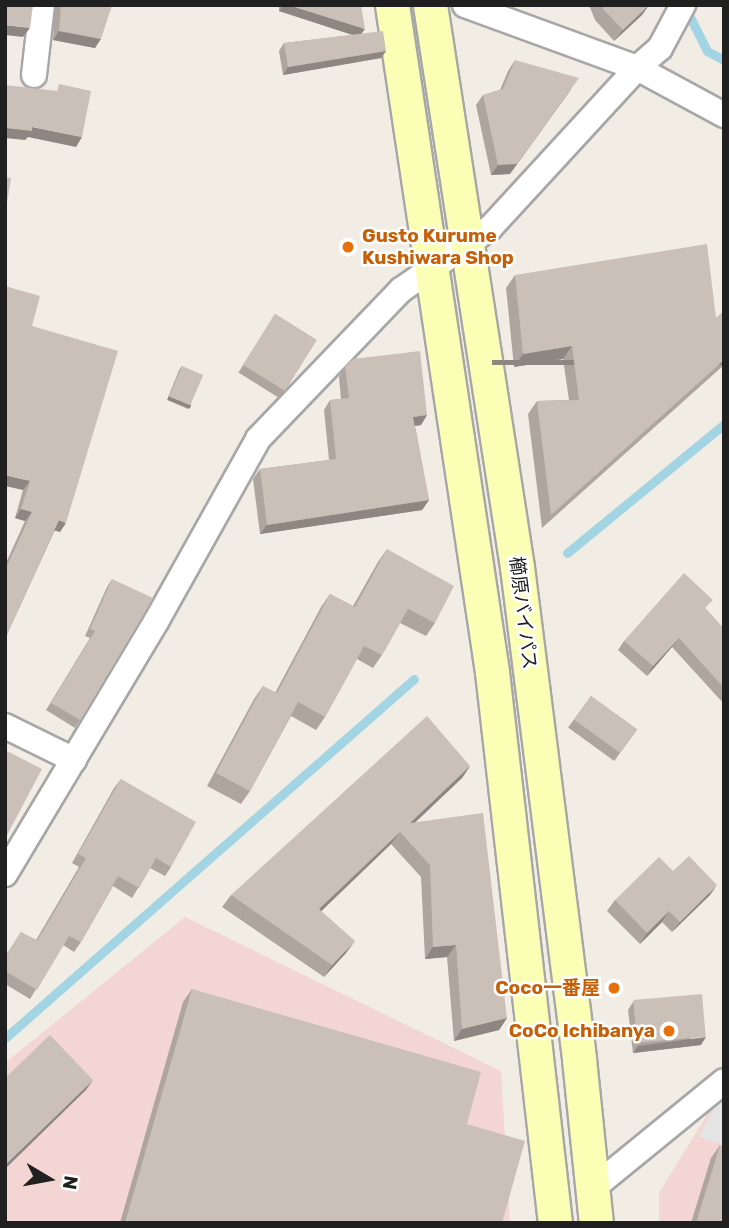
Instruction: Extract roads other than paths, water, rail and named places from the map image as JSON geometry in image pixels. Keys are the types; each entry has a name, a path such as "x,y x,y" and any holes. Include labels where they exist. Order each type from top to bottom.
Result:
{"street":[{"path":"34,75 42,5"},
{"name":"櫛原バイパス","path":"392,5 492,672 555,1223"},
{"name":"櫛原バイパス","path":"430,5 517,567 596,1223"},
{"path":"465,5 637,68 724,114"},
{"path":"5,874 74,760 258,439 401,290 490,228 637,68 660,48 683,5"},
{"path":"5,726 74,760"},
{"path":"593,1188 724,1081"}],"waterway":[{"path":"685,7 707,51 724,60"},
{"path":"567,553 724,424"},
{"path":"5,1038 414,679"}],"place":[{"name":"Gusto Kurume Kushiwara Shop","path":"348,247"},
{"name":"Coco一番屋","path":"614,988"},
{"name":"CoCo Ichibanya","path":"669,1031"}]}
